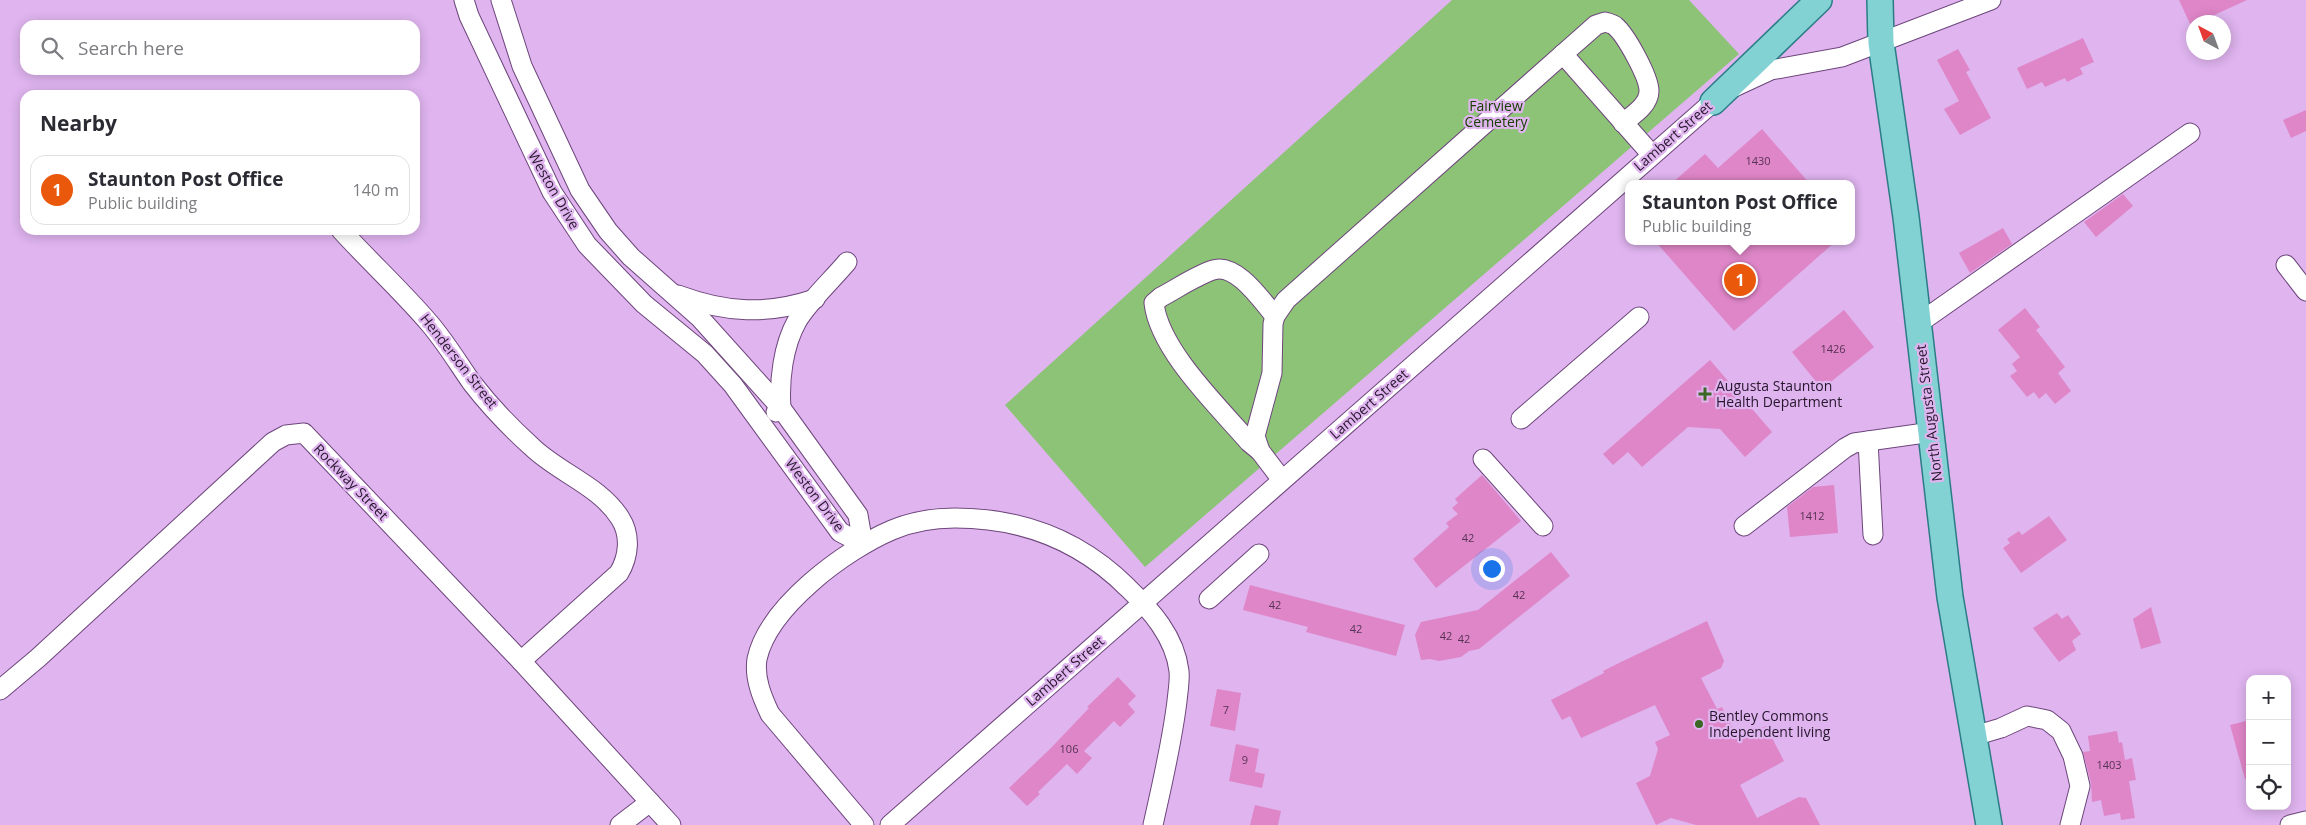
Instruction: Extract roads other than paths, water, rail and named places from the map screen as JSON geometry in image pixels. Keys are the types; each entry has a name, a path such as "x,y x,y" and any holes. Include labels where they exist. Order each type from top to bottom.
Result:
{"main road":[{"path":"1712,102 1819,0"},
{"name":"North Augusta Street","path":"1880,0 1881,43 1919,323 1950,597 1990,825"}],"street":[{"name":"Weston Drive","path":"464,0 469,16 536,162 552,192 577,231 606,266 644,304 705,354 733,385 762,423 840,532 863,544"},
{"name":"Weston Drive","path":"501,0 522,66 580,190 608,231 632,257 700,318 781,408 858,515 863,544"},
{"name":"Lambert Street","path":"890,825 1712,102 1730,89 1772,70 1842,57 1991,0"},
{"path":"1260,451 1256,440 1256,431 1267,400 1272,373 1272,330 1275,316 1286,300 1596,25 1605,22 1616,26 1645,75 1650,92 1644,105 1624,123"},
{"path":"1563,54 1652,155"},
{"path":"1919,323 2190,133"},
{"name":"Henderson Street","path":"346,235 378,271 419,312 442,339 473,384 532,448 597,494 622,521 628,544 625,559 619,573 521,661"},
{"path":"762,423 781,408 781,380 789,341 797,320 848,262"},
{"path":"2286,265 2306,292"},
{"path":"1275,316 1240,276 1214,269 1161,297 1154,303 1155,312 1173,353 1249,442 1260,451 1282,480"},
{"path":"670,292 698,303 750,310 788,308 816,298"},
{"path":"1520,419 1639,317"},
{"path":"1744,526 1854,443 1932,432"},
{"name":"Rockway Street","path":"0,690 274,442 286,435 304,434 521,661 671,825"},
{"path":"1868,441 1874,535"},
{"path":"1483,459 1543,526"},
{"path":"864,825 770,714 762,698 757,673 757,660 766,635 783,610 839,561 863,544 893,529 935,519 955,518 1011,523 1054,537 1087,554 1111,571 1143,602 1165,630 1175,653 1180,672 1175,716 1153,825"},
{"path":"1209,599 1259,554"},
{"path":"1974,736 2001,728 2027,716 2047,720 2061,731 2073,756 2080,786 2070,825"},
{"path":"620,825 650,802"},
{"path":"2290,825 2306,821"}],"place":[{"name":"Staunton Post Office","path":"1740,280"},
{"name":"Augusta Staunton Health Department","path":"1705,394"},
{"name":"Bentley Commons Independent living","path":"1699,724"}],"park label":[{"name":"Fairview Cemetery","path":"1496,114"}]}
